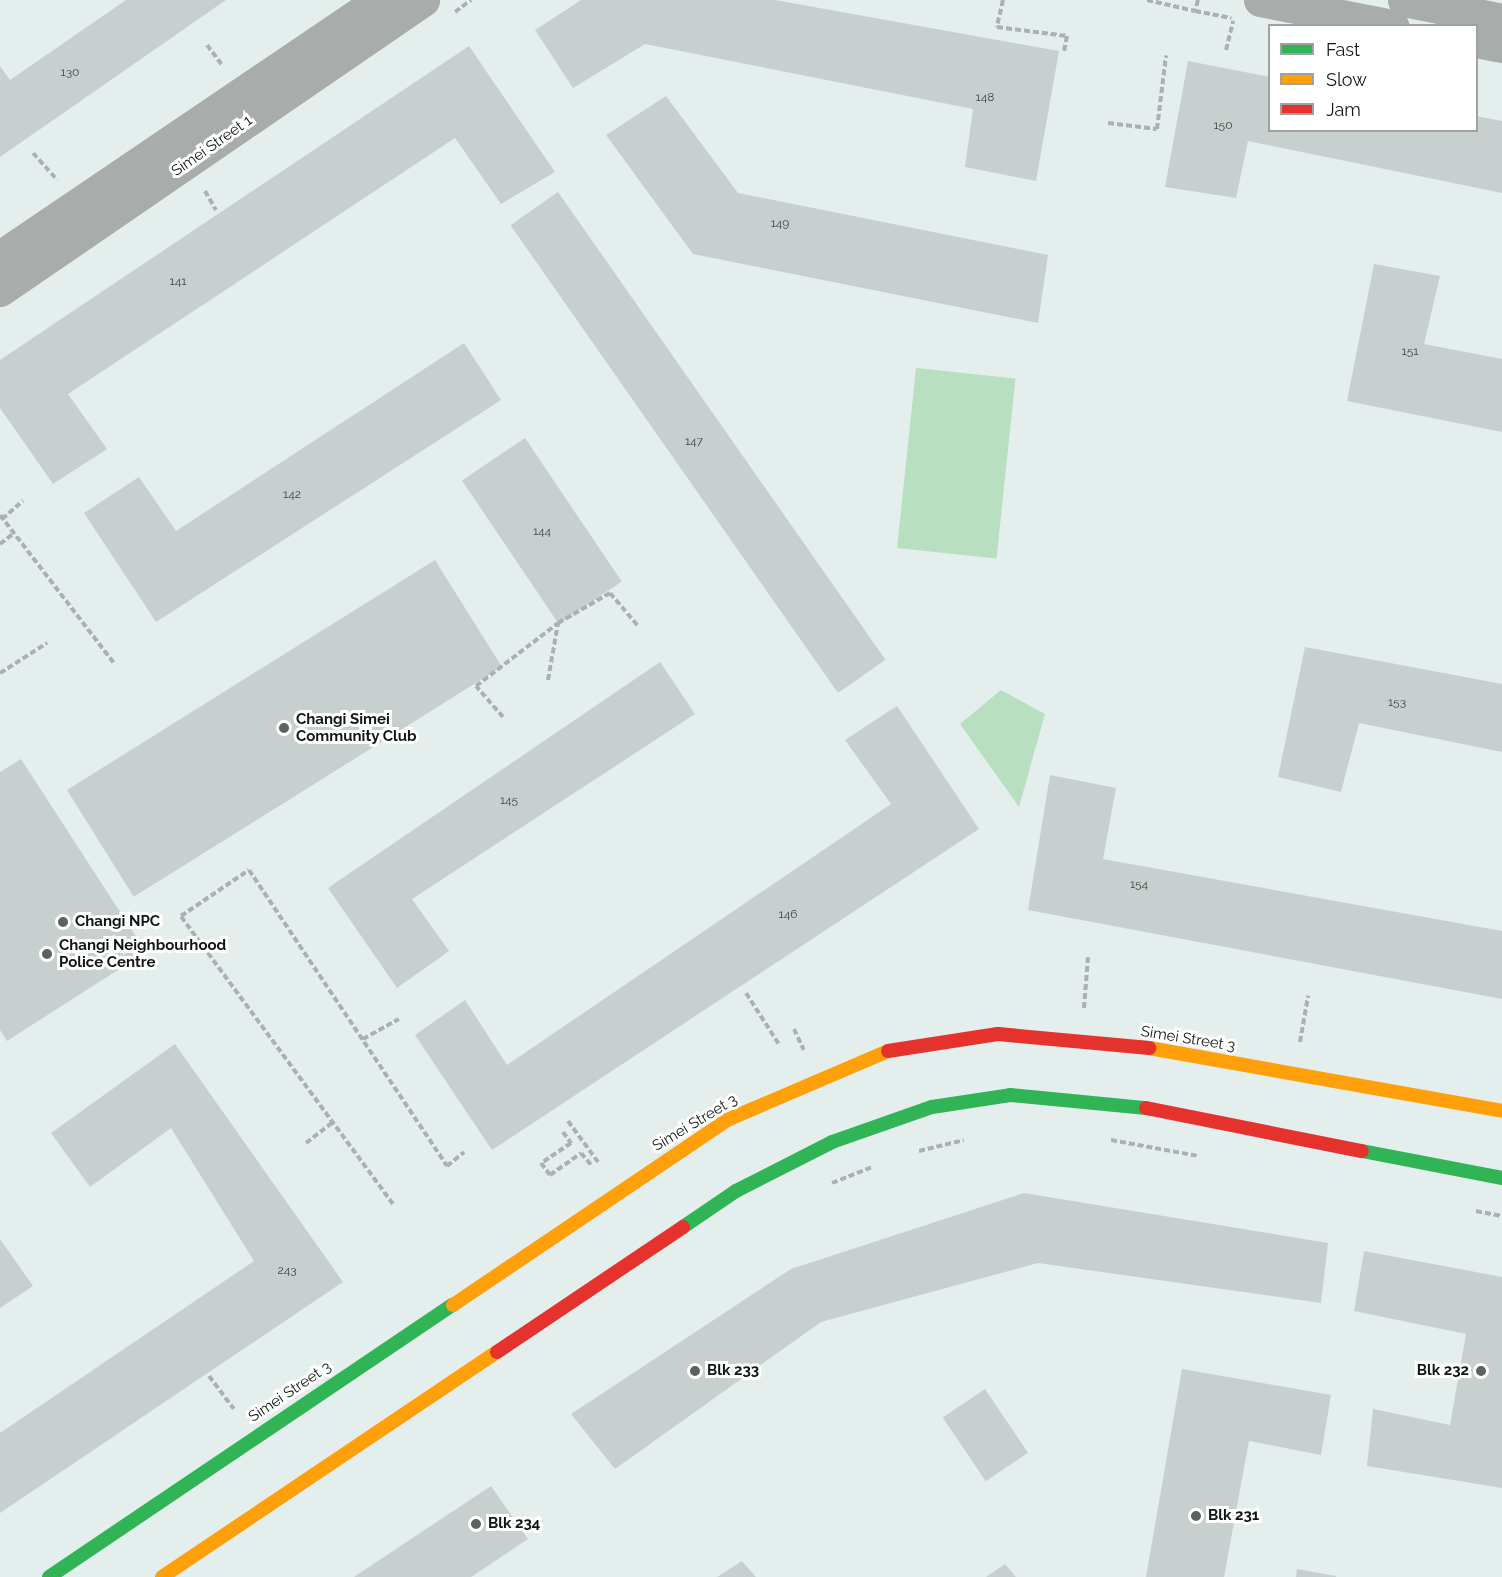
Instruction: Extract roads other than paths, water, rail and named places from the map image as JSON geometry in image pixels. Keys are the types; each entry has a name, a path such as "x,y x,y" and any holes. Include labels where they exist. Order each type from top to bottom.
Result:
{"main road":[{"name":"Simei Street 3","path":"49,1577 726,1120 891,1050 998,1034 1149,1048 1502,1111"},
{"path":"162,1577 736,1191 832,1142 932,1107 1010,1095 1130,1105 1502,1178"}],"street":[{"name":"Simei Street 1","path":"0,257 380,0"},
{"name":"Simei Street 1","path":"0,290 423,0"},
{"path":"1260,0 1382,24"},
{"path":"1404,0 1502,20"},
{"path":"1478,40 1502,46"}],"place":[{"name":"Changi Simei Community Club","path":"284,728"},
{"name":"Changi NPC","path":"63,922"},
{"name":"Changi Neighbourhood Police Centre","path":"47,954"},
{"name":"Blk 233","path":"695,1371"},
{"name":"Blk 232","path":"1481,1371"},
{"name":"Blk 231","path":"1196,1516"},
{"name":"Blk 234","path":"476,1524"}]}
